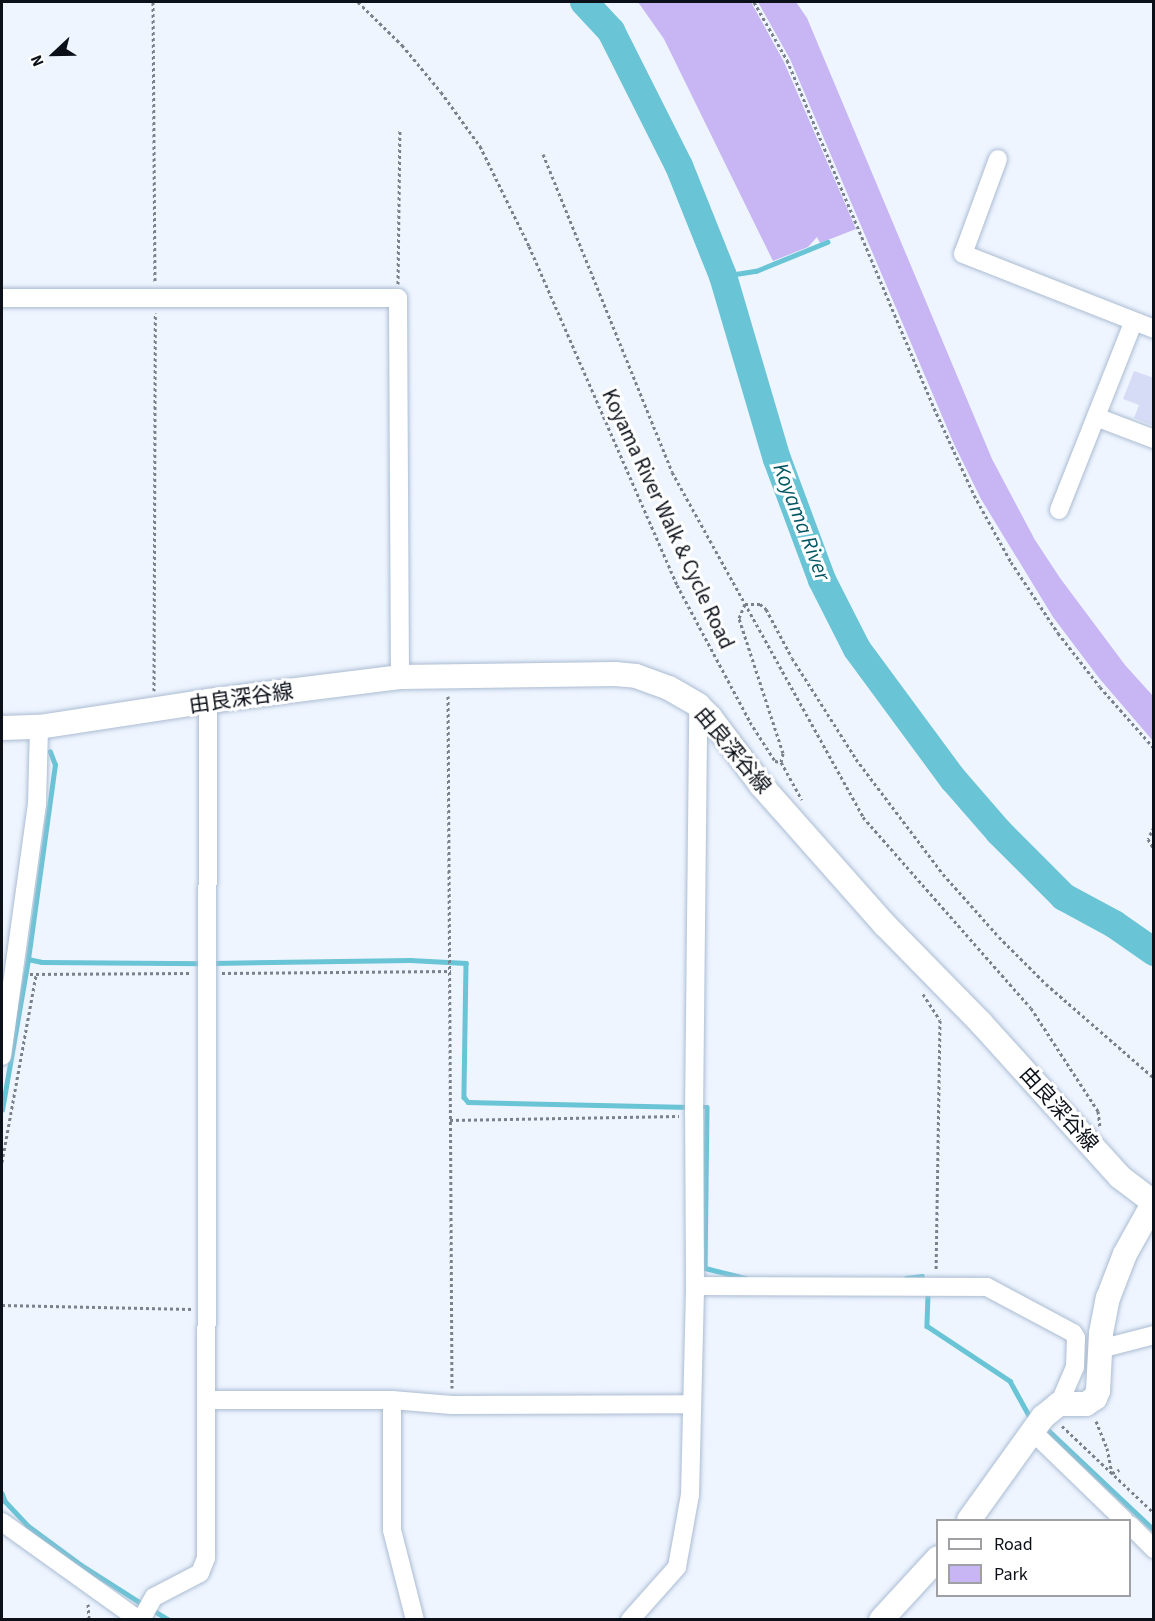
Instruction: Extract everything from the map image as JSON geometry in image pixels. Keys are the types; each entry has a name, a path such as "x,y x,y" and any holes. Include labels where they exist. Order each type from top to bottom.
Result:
{"main road":[{"name":"由良深谷線","path":"2,728 39,727 208,701 400,677 615,674 654,682 698,705 846,882 1120,1177 1153,1202"},
{"path":"970,1519 1031,1430 1054,1408 1090,1402 1098,1391 1104,1316 1112,1288 1125,1254 1153,1202"},
{"path":"881,1620 936,1560"}],"street":[{"path":"998,159 963,254 1154,329"},
{"path":"2,298 398,298 400,677"},
{"path":"1059,510 1134,321"},
{"path":"1096,417 1154,439"},
{"path":"2,1522 140,1620 154,1597 200,1573 204,1567 208,701"},
{"path":"630,1620 677,1567 690,1496 695,1286 694,1116 698,705"},
{"path":"2,1056 10,967 37,804 39,727"},
{"path":"695,1286 987,1287 1073,1333 1076,1338 1075,1367 1054,1408"},
{"path":"1100,1349 1149,1342"},
{"path":"206,1400 392,1400 452,1405 692,1404"},
{"path":"392,1400 392,1530 415,1620"},
{"path":"1031,1430 1122,1519"},
{"path":"1131,1527 1154,1549"}],"path":[{"path":"153,2 154,710"},
{"name":"Koyama River Walk & Cycle Road","path":"358,2 402,45 441,92 480,147 529,246 677,585 750,722 775,761 781,762 783,753 739,618 745,604 760,604 766,609 792,658 856,759 943,874 999,937 1046,984 1154,1078"},
{"path":"754,2 787,60 934,408 974,495 1011,562 1058,633 1100,687 1154,748"},
{"path":"398,298 399,130"},
{"path":"543,154 672,472 863,817 1031,1008 1098,1112 1101,1123 1099,1131 1088,1141"},
{"path":"447,677 451,971 452,1405"},
{"path":"1154,827 1148,833 1148,839 1154,849"},
{"path":"10,967 36,974 451,971"},
{"path":"2,1162 36,974"},
{"path":"938,1287 940,1034"},
{"path":"450,1119 694,1116"},
{"path":"2,1305 206,1309"},
{"path":"1090,1402 1098,1429 1107,1448 1112,1473"},
{"path":"1054,1408 1112,1473 1154,1514"},
{"path":"1112,1473 1119,1470"}],"green space":[{"path":"638,2 751,2 784,62 856,229 820,243 817,237 808,247 773,261 664,39"},
{"path":"758,2 796,2 807,18 992,459 1035,540 1060,578 1125,665 1153,696 1153,741 1099,678 1053,617 981,499 954,444 790,59"}],"building":[{"path":"1134,371 1154,378 1154,426 1134,418 1139,405 1123,399"}],"waterway":[{"name":"Koyama River","path":"584,2 611,31 679,166 723,276 777,459 822,580 857,649 953,779 999,832 1064,897 1114,924 1154,952"},
{"path":"723,276 756,271 827,242"},
{"path":"2,1110 28,959 55,765 50,752"},
{"path":"28,959 42,962 205,963"},
{"path":"213,963 410,960 466,963 464,1097 468,1102 690,1107"},
{"path":"698,1107 707,1107 705,1268 745,1278"},
{"path":"906,1278 922,1276"},
{"path":"928,1295 927,1326 1010,1381 1029,1415"},
{"path":"1049,1431 1154,1530"},
{"path":"2,1493 5,1501 27,1525 81,1565 144,1605"},
{"path":"151,1609 169,1620"}]}
